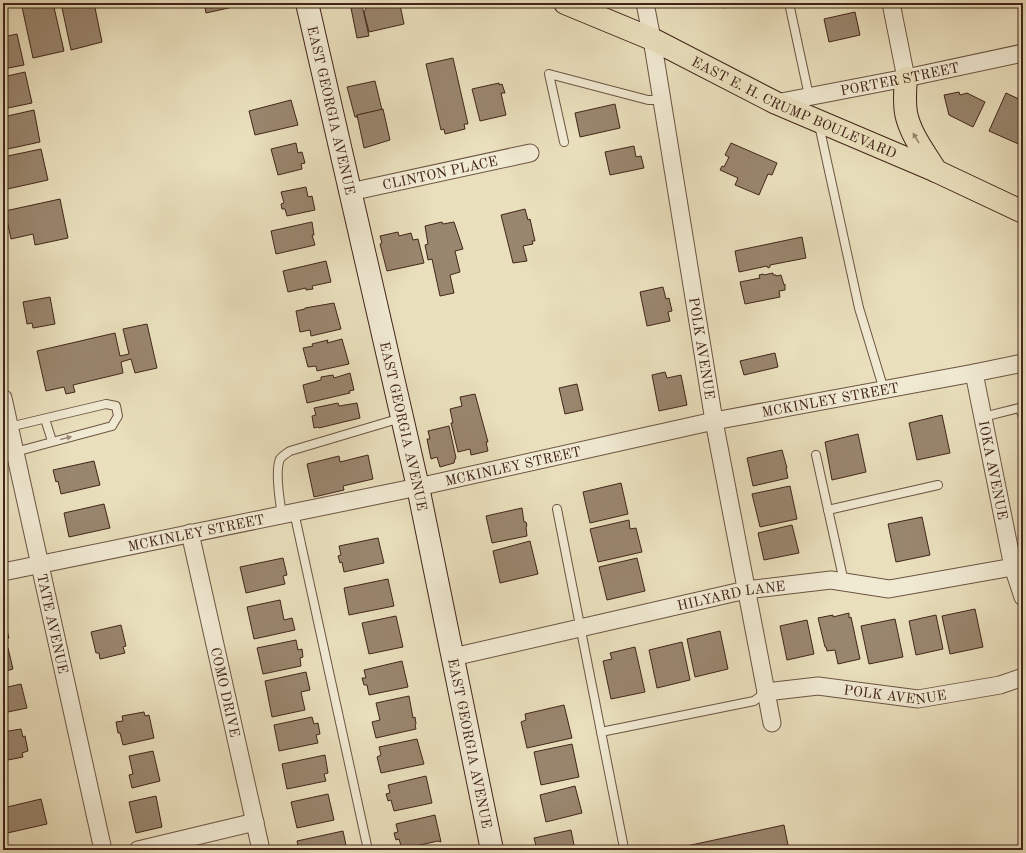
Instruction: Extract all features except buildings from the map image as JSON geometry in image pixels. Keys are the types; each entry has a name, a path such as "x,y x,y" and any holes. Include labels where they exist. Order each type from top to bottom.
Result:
{"main road":[{"name":"EAST E. H. CRUMP BOULEVARD","path":"565,3 652,39 776,103 936,171 1023,212"},
{"path":"906,78 904,96 906,114 912,130 936,171"}],"street":[{"name":"EAST GEORGIA AVENUE","path":"308,3 418,487 492,850"},
{"name":"POLK AVENUE","path":"645,3 714,420 772,723"},
{"path":"891,3 906,78"},
{"name":"PORTER STREET","path":"776,103 906,78 1023,53"},
{"name":"CLINTON PLACE","path":"350,192 530,153"},
{"name":"MCKINLEY STREET","path":"3,572 418,487 714,420 974,374 1023,363"},
{"name":"IOKA AVENUE","path":"974,374 1013,567"},
{"name":"TATE AVENUE","path":"3,398 103,850"},
{"name":"COMO DRIVE","path":"190,533 261,850"},
{"path":"1013,567 1023,597"},
{"name":"HILYARD LANE","path":"453,657 746,590 831,580 889,589 1013,567"},
{"name":"POLK AVENUE","path":"766,692 818,686 918,699 1000,685 1023,676"},
{"path":"138,850 255,822"}],"lane":[{"path":"789,3 809,96"},
{"path":"564,142 549,74 648,100 662,100"},
{"path":"818,122 859,308 884,390"},
{"path":"9,427 106,404 116,406 118,416 112,426 14,452"},
{"path":"983,416 1022,408 1023,418"},
{"path":"368,850 288,514 280,503 278,472 280,459 290,451 402,418"},
{"path":"45,419 52,442"},
{"path":"816,455 844,582"},
{"path":"828,510 938,485"},
{"path":"557,509 623,844"},
{"path":"601,732 754,701 766,692"}]}
